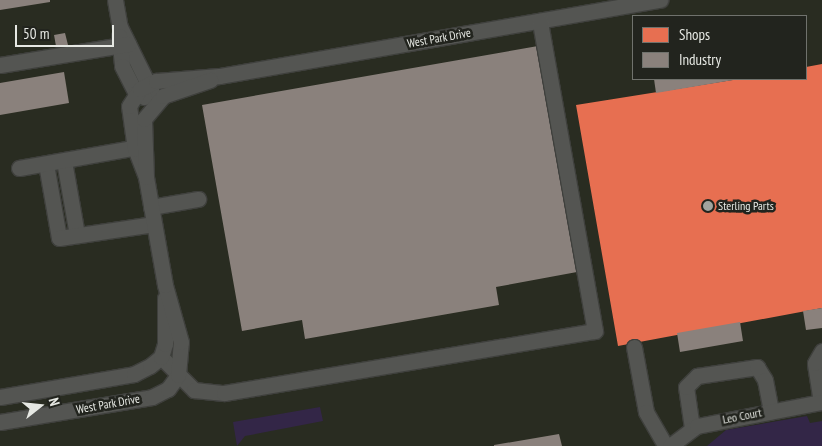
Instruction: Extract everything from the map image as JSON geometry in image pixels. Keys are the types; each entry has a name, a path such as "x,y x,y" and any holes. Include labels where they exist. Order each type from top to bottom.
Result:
{"street":[{"path":"115,0 123,45 122,66 136,93 155,103"},
{"name":"West Park Drive","path":"136,93 150,84 219,76 660,0"},
{"path":"165,285 167,333 161,357 194,390 224,392 595,332 540,21"},
{"path":"0,65 123,45"},
{"path":"123,45 150,84 155,103 144,119 140,147"},
{"name":"West Park Drive","path":"155,103 219,76"},
{"path":"136,93 130,106 146,177 165,285 181,342 178,375"},
{"path":"19,168 140,147"},
{"path":"64,160 77,235"},
{"path":"46,164 59,238 154,224"},
{"path":"151,207 198,198"},
{"path":"634,347 646,412 668,446"},
{"path":"822,351 815,363 822,402"},
{"name":"West Park Drive","path":"0,397 134,374 161,357"},
{"path":"692,428 686,387 697,376 757,367 765,380 771,410"},
{"name":"West Park Drive","path":"0,422 152,397 168,389 178,375"},
{"name":"Leo Court","path":"668,446 692,428 771,410 822,402"}],"shaded area":[{"path":"0,0 822,0 822,446 0,446"},
{"path":"320,407 323,421 245,436 237,446 233,422"},
{"path":"807,416 810,423 822,421 822,446 707,446 726,430"}],"building: Shops":[{"name":"Sterling Parts","path":"822,64 822,308 618,346 576,105 733,80 807,80 807,67"}],"building: Industry":[{"path":"0,0 50,0 50,2 0,10"},
{"path":"65,33 68,45 56,46 54,35"},
{"path":"538,46 577,272 496,287 499,305 305,339 302,320 242,331 202,105"},
{"path":"64,72 69,103 0,115 0,83"},
{"path":"654,80 733,80 656,93"},
{"path":"822,308 822,328 806,330 803,311"},
{"path":"740,322 743,341 680,352 677,333"},
{"path":"559,434 562,446 494,446 494,445"}],"place":[{"name":"Sterling Parts","path":"708,206"}]}
